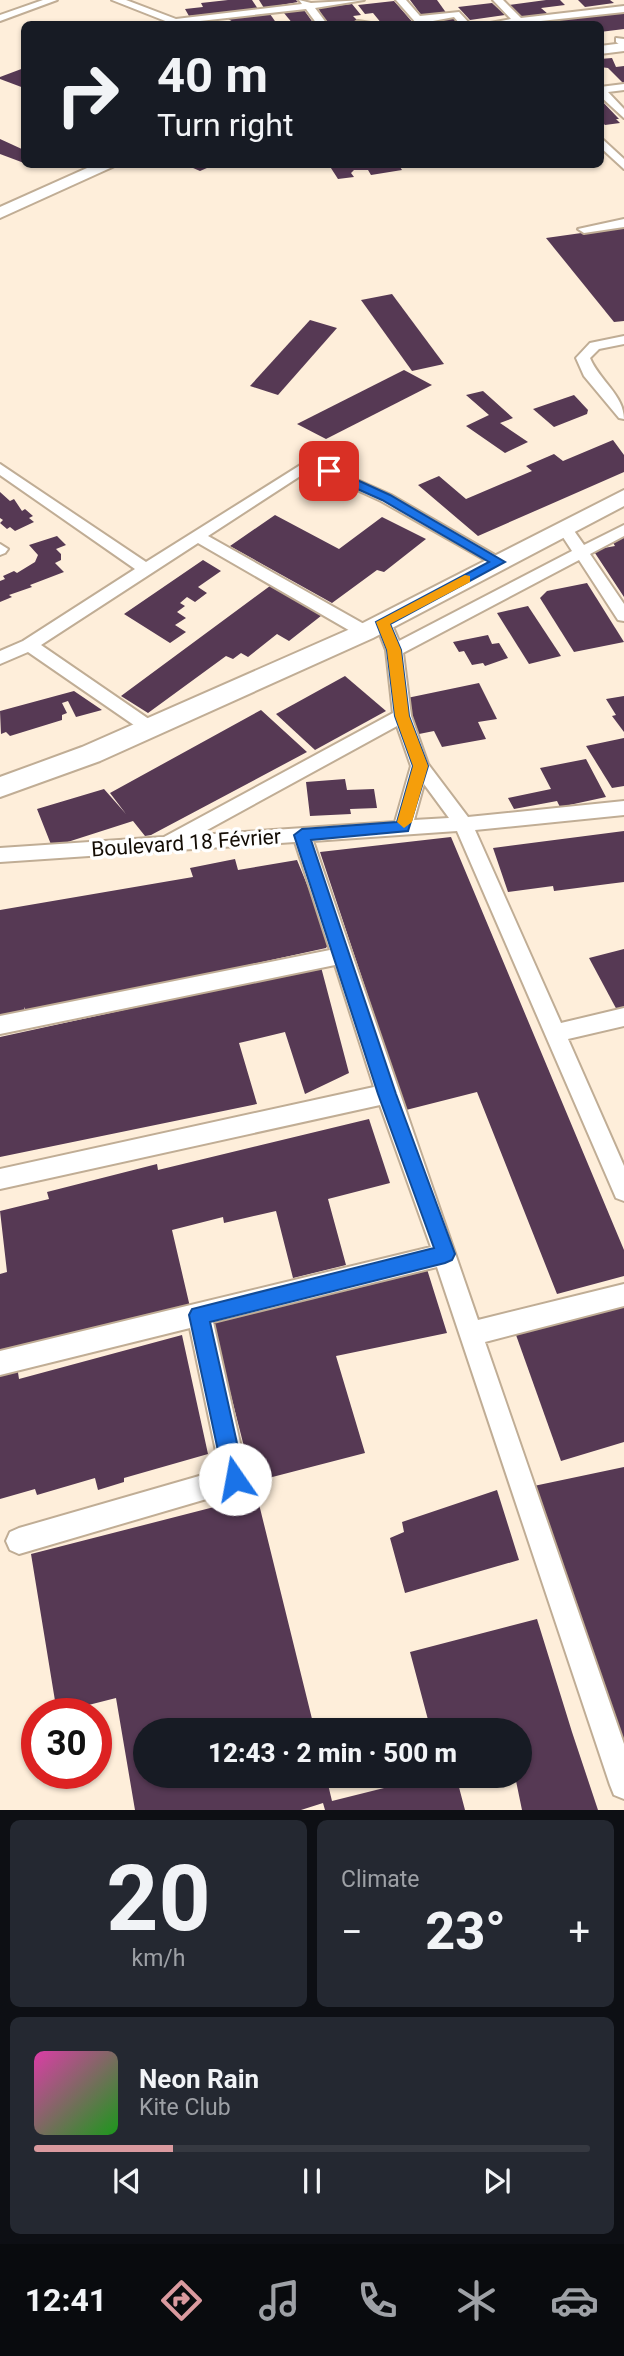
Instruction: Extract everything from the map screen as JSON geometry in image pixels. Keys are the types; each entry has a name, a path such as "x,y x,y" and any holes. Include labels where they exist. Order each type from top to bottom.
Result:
{"main road":[{"path":"604,42 623,43"},
{"path":"604,49 623,43"},
{"path":"0,213 83,168"},
{"path":"0,204 101,168"},
{"path":"0,787 61,766 150,728 374,627 624,497"}],"street":[{"path":"12,0 29,8"},
{"path":"0,18 52,0"},
{"path":"117,0 173,21"},
{"path":"191,21 306,3 359,0"},
{"path":"401,0 418,21"},
{"path":"498,0 519,21 624,9"},
{"path":"568,0 582,13"},
{"path":"306,3 320,21"},
{"path":"424,21 457,14 463,21"},
{"path":"604,90 624,87"},
{"path":"604,94 624,115"},
{"path":"604,144 624,166"},
{"path":"609,150 624,148"},
{"path":"584,229 624,223"},
{"path":"624,340 598,344 587,350 583,358 589,373 624,415"},
{"path":"0,658 29,645 310,463 386,498 499,562"},
{"path":"0,468 145,569"},
{"path":"565,528 624,616"},
{"path":"394,650 624,530"},
{"path":"197,536 374,627 394,650 402,716 420,766 463,824 624,1191"},
{"path":"29,645 150,728"},
{"path":"164,845 402,716"},
{"path":"403,827 420,766"},
{"name":"Boulevard 18 Février","path":"0,855 463,824 624,808"},
{"path":"302,835 344,955 387,1094 445,1254 624,1785"},
{"path":"0,1025 344,955"},
{"path":"556,1033 624,1017"},
{"path":"0,1179 387,1094"},
{"path":"0,1363 445,1254"},
{"path":"470,1334 624,1295"},
{"path":"19,1541 235,1479 199,1315"}],"building":[{"path":"252,0 258,9 189,16 185,9 203,7 201,3"},
{"path":"259,0 296,0 298,2 264,8"},
{"path":"410,0 437,0 447,14 422,16"},
{"path":"560,0 565,5 541,8 548,14 522,17 509,5"},
{"path":"578,0 610,0 614,3 585,7"},
{"path":"394,1 411,21 380,21 373,13 365,14 358,5"},
{"path":"492,3 505,15 470,20 458,7"},
{"path":"352,4 361,15 353,16 358,21 325,21 318,8"},
{"path":"304,10 312,21 291,21 284,13"},
{"path":"624,13 624,29 604,32 604,21 543,21"},
{"path":"270,14 275,21 232,21 228,19"},
{"path":"454,18 456,21 426,21"},
{"path":"612,58 616,67 624,66 624,84 608,68 604,68 604,59"},
{"path":"21,69 21,87 0,79"},
{"path":"604,103 620,123 604,124"},
{"path":"0,139 21,149 21,162 0,154"},
{"path":"331,168 402,170 371,175 368,170 354,170 351,173 354,177 338,179"},
{"path":"624,227 624,321 614,322 546,238"},
{"path":"392,294 444,364 412,371 361,300"},
{"path":"310,320 337,328 278,395 250,386"},
{"path":"404,370 432,385 326,439 297,424"},
{"path":"483,391 513,418 500,423 528,442 505,453 466,426 489,415 466,395"},
{"path":"574,395 588,410 587,414 554,427 533,409"},
{"path":"613,440 624,455 624,472 478,536 418,485 439,476 466,499 532,471 526,466 554,454 563,461"},
{"path":"0,492 10,501 14,499 22,511 25,509 33,516 29,518 34,522 15,531 0,523 3,520 0,518"},
{"path":"275,515 339,549 382,517 426,539 384,572 377,570 332,603 230,546"},
{"path":"624,535 624,597 593,550 615,546 610,538"},
{"path":"57,536 66,545 56,549 61,554 61,560 55,563 64,572 30,585 32,587 9,595 12,597 0,602 0,581 5,579 3,576 14,571 17,573 35,562 38,555 29,545"},
{"path":"203,560 221,571 198,587 207,593 195,602 187,597 180,603 185,606 177,612 186,618 175,625 186,632 170,643 124,614"},
{"path":"274,583 326,612 289,641 277,634 248,657 241,653 233,659 226,656 148,713 121,696"},
{"path":"587,583 624,642 574,652 540,598 547,591"},
{"path":"528,606 561,656 529,664 497,613"},
{"path":"488,635 492,644 499,643 508,658 485,666 483,663 472,665 464,651 459,652 453,642"},
{"path":"345,676 386,711 315,750 276,714"},
{"path":"479,683 497,719 478,722 486,739 442,747 434,731 414,735 407,698"},
{"path":"74,691 102,710 76,717 68,701 62,703 67,713 62,715 62,720 10,736 6,732 1,734 0,711"},
{"path":"624,696 624,732 612,716 616,715 606,699"},
{"path":"261,710 307,752 151,835 145,836 133,821 52,847 37,809 104,789 126,814 110,793"},
{"path":"624,738 624,786 612,788 586,746"},
{"path":"586,759 606,797 560,807 557,801 514,809 508,798 551,789 540,768"},
{"path":"345,779 347,790 374,789 377,808 350,809 351,814 310,816 306,782"},
{"path":"624,831 624,882 554,891 553,886 508,892 493,848"},
{"path":"451,837 624,1250 624,1276 557,1294 477,1092 406,1110 320,852"},
{"path":"235,859 238,870 297,860 330,941 326,948 28,1013 24,1007 25,1011 0,1017 0,910 193,877 190,868"},
{"path":"624,949 624,1010 618,1012 589,958"},
{"path":"321,967 349,1073 305,1094 285,1032 239,1043 257,1104 0,1157 0,1037"},
{"path":"369,1119 390,1183 328,1199 346,1265 293,1278 276,1211 224,1223 223,1217 172,1230 190,1307 0,1358 0,1274 7,1272 0,1211 49,1199 47,1192 157,1164 158,1170"},
{"path":"426,1266 447,1333 336,1356 365,1453 253,1482 211,1317"},
{"path":"624,1306 624,1442 561,1461 516,1335"},
{"path":"182,1335 208,1454 124,1478 124,1482 98,1490 95,1478 37,1495 35,1489 0,1499 0,1371 17,1366 19,1379"},
{"path":"624,1467 624,1761 529,1487"},
{"path":"497,1490 519,1560 405,1593 390,1538 404,1532 402,1522"},
{"path":"257,1496 312,1718 133,1718 133,1788 329,1788 332,1801 384,1788 459,1788 465,1810 325,1810 323,1803 301,1810 135,1810 116,1698 55,1698 31,1554"},
{"path":"537,1619 598,1810 522,1810 517,1788 532,1788 532,1718 428,1718 410,1652"}],"slow traffic":[{"path":"404,822 420,766 402,716 394,650 383,622 465,579"}],"route":[{"path":"235,1479 199,1315 445,1254 387,1094 344,955 302,835 403,827 420,766 402,716 394,650 383,622 499,562 386,498 329,471"}]}
